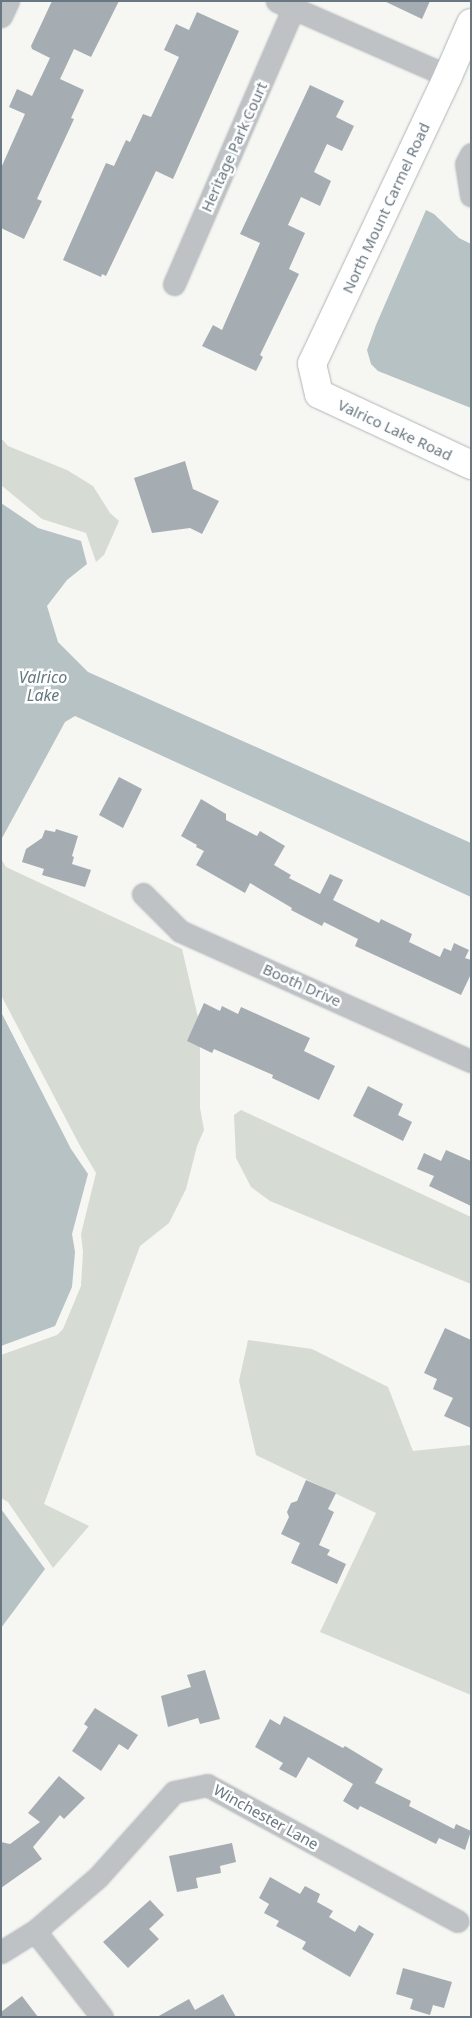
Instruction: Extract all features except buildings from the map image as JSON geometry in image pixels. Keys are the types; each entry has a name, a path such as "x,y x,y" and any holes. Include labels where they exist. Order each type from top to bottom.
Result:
{"street":[{"path":"1,16 8,1"},
{"path":"285,5 448,76"},
{"name":"Heritage Park Court","path":"174,284 285,5"},
{"name":"North Mount Carmel Road","path":"319,394 312,364 448,76 471,23"},
{"path":"471,154 466,164 471,196"},
{"name":"Valrico Lake Road","path":"319,394 471,465"},
{"name":"Booth Drive","path":"143,894 180,931 471,1062"},
{"name":"Winchester Lane","path":"1,1952 35,1930 98,1876 174,1792 208,1785 458,1921"},
{"path":"35,1930 102,2017"}],"shaded area":[{"path":"1,438 8,446 67,470 93,486 110,513 119,521 104,555 96,562 86,533 42,519 1,485"},
{"path":"1,859 6,867 182,949 200,1026 200,1108 204,1130 197,1146 186,1189 169,1223 140,1246 44,1504 89,1526 53,1568 8,1502 1,1498 1,1355 57,1335 63,1329 81,1286 83,1252 81,1234 96,1173 1,995"},
{"path":"241,1110 471,1217 471,1284 270,1201 251,1187 236,1158 234,1115"},
{"path":"248,1340 312,1349 388,1387 413,1451 471,1445 471,1695 320,1632 376,1513 256,1455 239,1381"}],"water":[{"path":"426,210 434,214 459,238 471,244 471,408 378,371 371,364 367,350"},
{"name":"Valrico Lake","path":"1,503 38,528 81,541 87,564 67,580 47,606 58,642 88,672 471,843 471,897 75,716 65,722 1,840"},
{"path":"1,1012 71,1149 88,1174 72,1234 75,1252 72,1287 55,1326 1,1346"},
{"path":"1,1509 45,1569 1,1628"}]}
